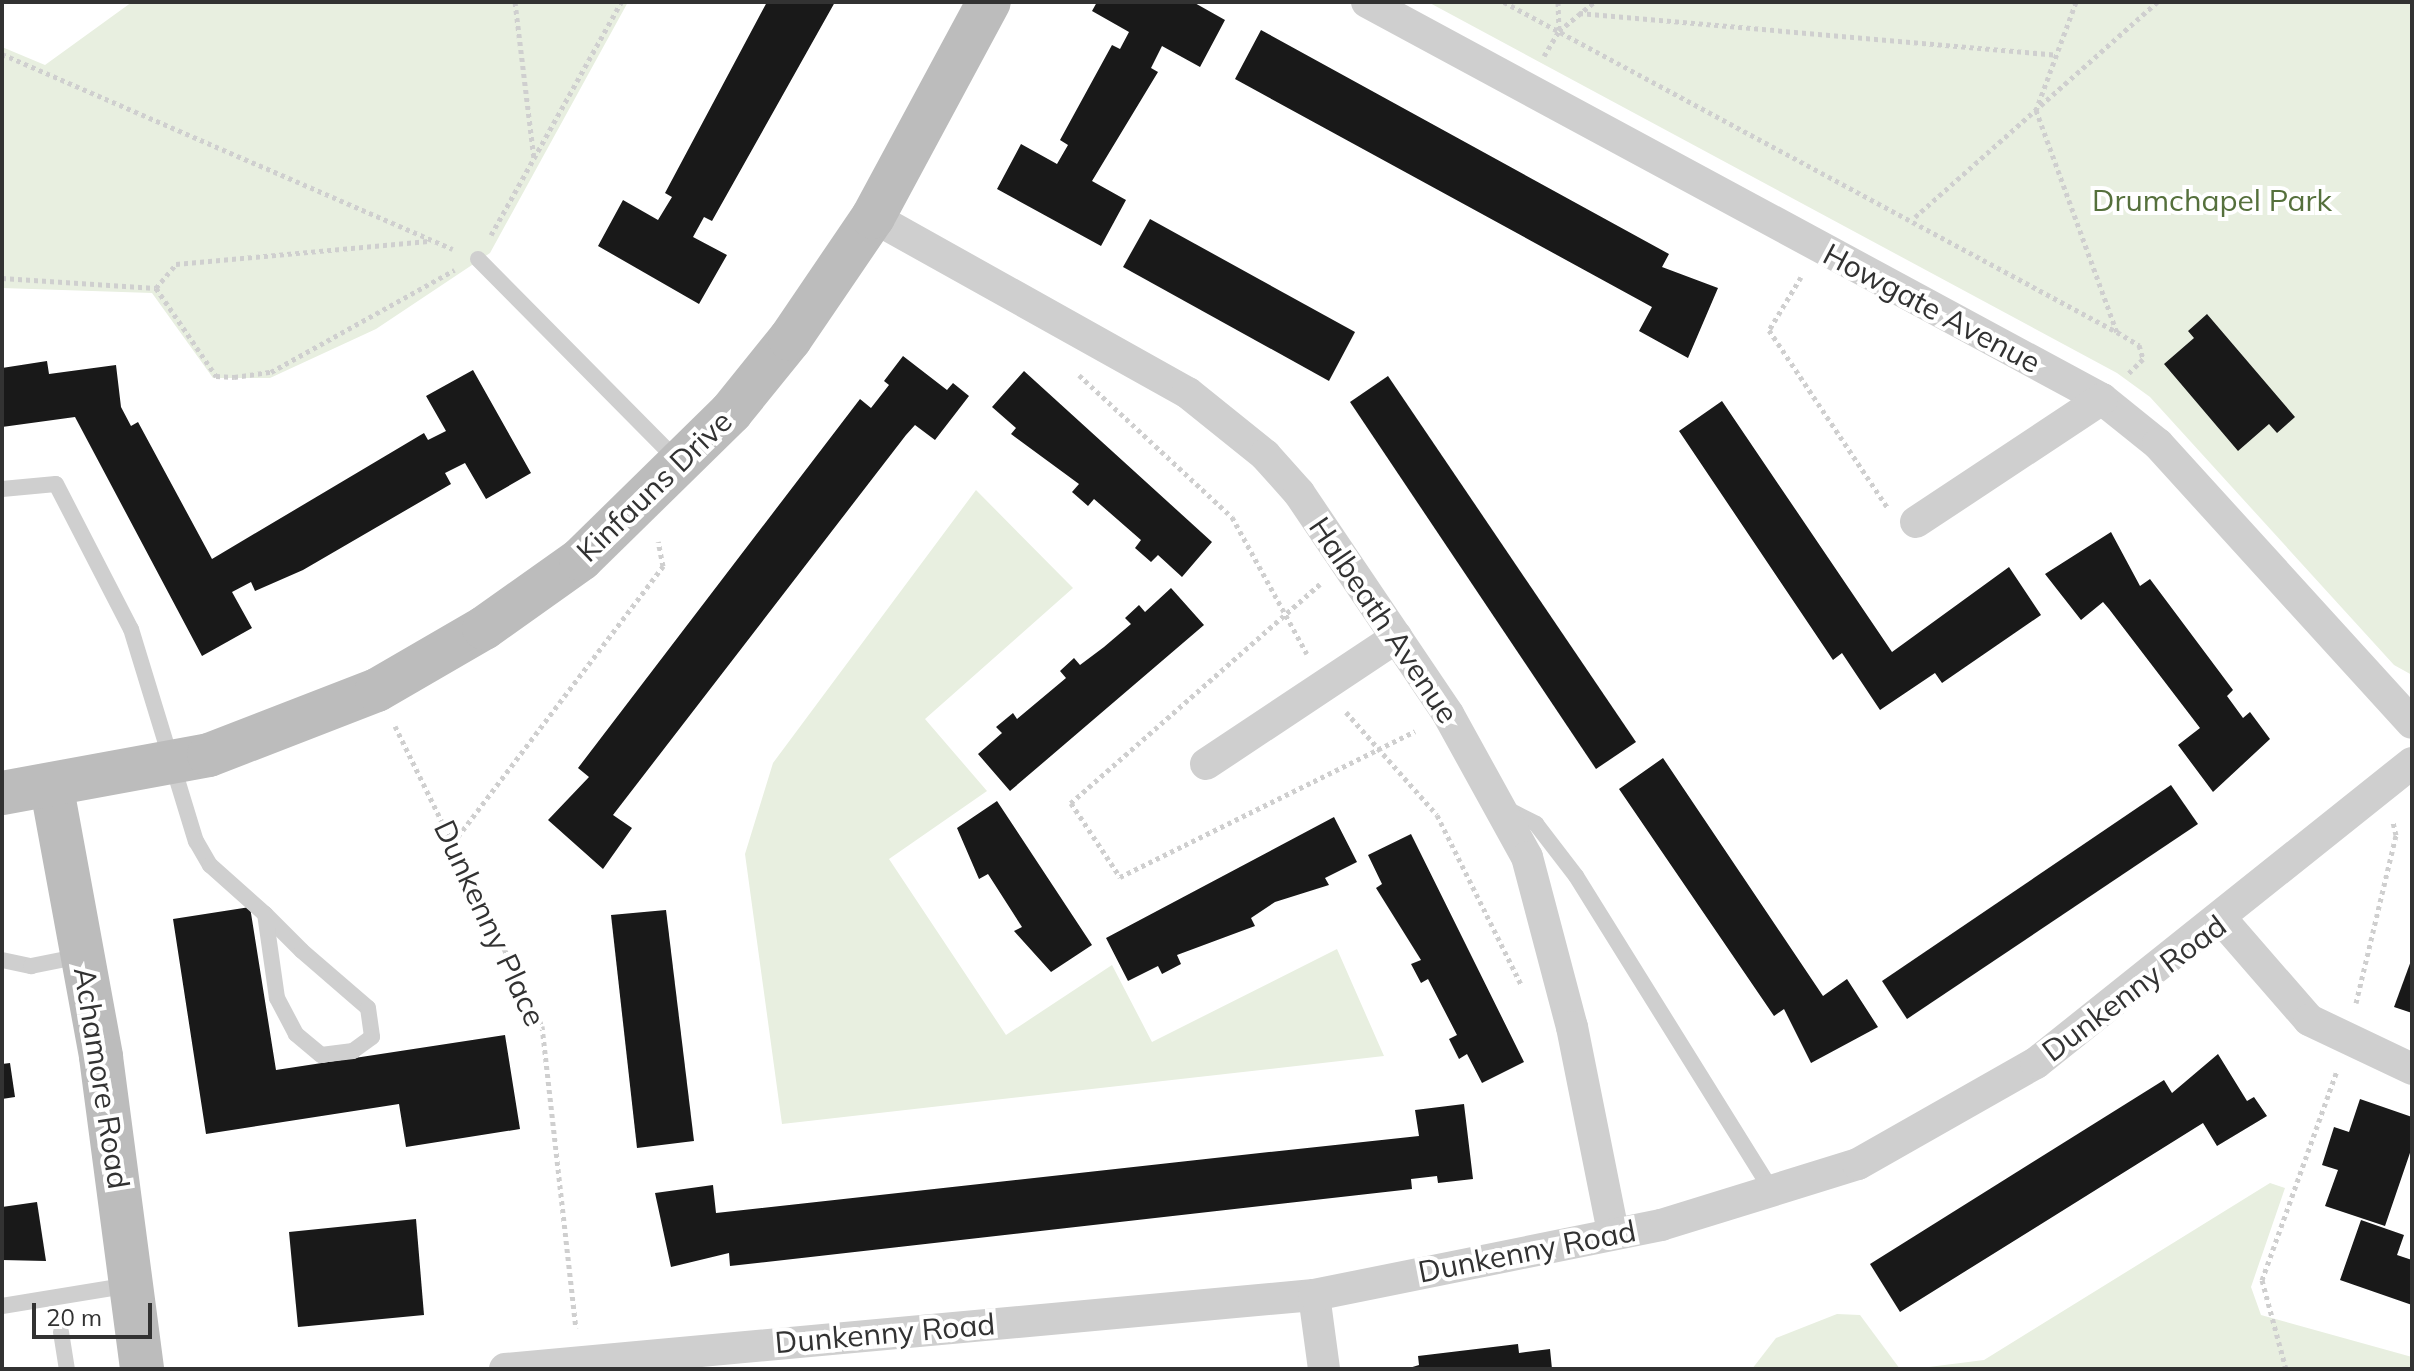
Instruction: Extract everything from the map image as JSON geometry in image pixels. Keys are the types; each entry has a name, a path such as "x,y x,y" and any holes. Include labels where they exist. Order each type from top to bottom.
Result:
{"street":[{"name":"Kinfauns Drive","path":"2,793 52,789 171,766 377,690 523,601 635,512 790,339 873,217 989,2"},
{"name":"Howgate Avenue","path":"1367,2 2102,399 2158,444 2412,723"},
{"name":"Halbeath Avenue","path":"873,217 1229,423 1299,493 1397,637 1505,808 1546,912 1613,1232"},
{"path":"1916,522 2102,399"},
{"path":"1206,764 1397,637"},
{"name":"Dunkenny Road","path":"505,1369 1314,1295 1613,1232 1772,1191 1858,1164 2036,1063 2223,921 2412,763"},
{"name":"Achamore Road","path":"52,789 82,956 142,1369"},
{"path":"2223,921 2309,1020 2347,1044 2412,1069"},
{"path":"1314,1295 1324,1369"}],"lane":[{"path":"478,259 681,464"},
{"path":"2,489 56,484 131,629 171,766 210,865 265,914 368,1008 372,1037 353,1051 321,1055 296,1034 277,998 265,914"},
{"path":"1505,808 1536,824 1576,876 1772,1191"},
{"path":"2,960 31,966 82,956"},
{"path":"2,1306 130,1285"},
{"path":"61,1332 67,1369"}],"path":[{"path":"515,2 534,159"},
{"path":"156,288 216,376 234,377 271,372 478,259 621,2"},
{"path":"1504,2 1915,217 2139,345 2143,359 2102,399"},
{"path":"1558,2 1559,31"},
{"path":"1559,31 1594,2"},
{"path":"2076,2 2036,110 2117,332"},
{"path":"1915,217 2157,2"},
{"path":"1579,13 2056,55"},
{"path":"2,54 478,259"},
{"path":"156,288 176,264 434,241"},
{"path":"1819,246 1769,330 1903,531 1916,522"},
{"path":"2,278 156,288"},
{"path":"453,843 663,566 663,547 635,512"},
{"name":"Dunkenny Place","path":"377,690 542,1026 580,1360"},
{"path":"2286,1369 2262,1280 2347,1044 2396,835 2384,786"}],"green space":[{"path":"132,2 628,2 490,253 376,329 270,378 213,378 152,293 2,288 2,47 45,65"},
{"name":"Drumchapel Park","path":"1428,2 2412,2 2412,675 2394,665 2150,397 2117,373"},
{"path":"976,490 1073,588 925,719 987,791 889,859 1006,1035 1112,965 1152,1042 1337,949 1384,1056 782,1124 745,854 773,763"},
{"path":"2270,1183 2285,1188 2251,1287 2261,1315 2412,1357 2412,1369 1913,1369 1984,1360"},
{"path":"1837,1314 1860,1315 1900,1369 1752,1369 1776,1338"}],"building":[{"path":"767,2 835,2 712,221 704,217 693,237 727,255 699,304 598,246 623,200 658,220 672,197 665,193"},
{"path":"1097,2 1193,2 1225,20 1200,67 1162,46 1151,68 1158,72 1092,181 1126,200 1101,246 997,189 1021,144 1057,164 1068,145 1060,140 1112,45 1120,49 1129,32 1092,11"},
{"path":"1261,30 1669,254 1662,267 1718,288 1688,358 1639,331 1652,307 1235,79"},
{"path":"1150,219 1355,332 1329,381 1123,267"},
{"path":"2207,314 2295,417 2277,433 2269,424 2238,451 2164,364 2194,338 2188,331"},
{"path":"903,356 947,390 953,383 969,396 935,440 915,425 906,435 613,815 632,828 603,869 548,820 589,777 578,768 860,399 871,408 889,385 884,381"},
{"path":"47,361 49,374 116,365 121,407 131,426 138,422 212,559 424,433 428,440 446,431 426,396 473,370 531,473 486,499 465,463 445,473 451,484 303,570 255,591 251,582 232,592 252,628 202,656 75,417 2,427 2,368"},
{"path":"1024,371 1212,542 1182,577 1158,555 1151,562 1135,548 1141,540 1094,499 1088,506 1072,492 1079,484 1011,434 1016,428 992,407"},
{"path":"1388,376 1636,742 1596,769 1350,402"},
{"path":"1722,401 1892,652 2009,567 2041,615 1942,683 1935,673 1880,710 1842,653 1833,660 1679,431"},
{"path":"2111,532 2140,586 2150,579 2233,690 2227,696 2243,718 2250,712 2270,739 2213,792 2178,745 2200,728 2109,609 2103,602 2081,620 2045,574"},
{"path":"1171,588 1204,625 1010,791 978,754 1002,733 996,727 1013,713 1017,719 1066,678 1060,671 1074,658 1080,665 1131,624 1125,618 1139,605 1145,612"},
{"path":"1663,758 1823,996 1847,979 1878,1027 1811,1063 1784,1009 1774,1016 1619,789"},
{"path":"2171,785 2198,824 1907,1019 1882,981"},
{"path":"997,801 1092,945 1051,972 1014,931 1022,927 988,874 979,879 957,828"},
{"path":"1334,817 1357,862 1325,878 1329,885 1275,902 1251,918 1255,926 1177,955 1181,964 1162,974 1158,966 1128,981 1106,938"},
{"path":"1411,834 1524,1062 1482,1083 1467,1054 1459,1059 1449,1039 1457,1035 1428,979 1421,983 1411,964 1421,960 1376,888 1382,884 1368,855"},
{"path":"250,907 276,1070 505,1035 520,1129 406,1147 399,1104 206,1134 173,919"},
{"path":"666,910 694,1141 637,1148 611,915"},
{"path":"2412,958 2412,1013 2394,1007"},
{"path":"2218,1054 2247,1101 2254,1097 2267,1116 2217,1146 2203,1123 1900,1312 1870,1264 2164,1080 2172,1093"},
{"path":"10,1063 15,1097 2,1099 2,1064"},
{"path":"2360,1099 2412,1117 2412,1147 2385,1226 2325,1206 2338,1170 2322,1165 2334,1127 2349,1132"},
{"path":"1464,1104 1473,1179 1438,1183 1437,1176 1411,1179 1412,1189 730,1266 729,1253 671,1267 655,1193 713,1185 716,1213 1419,1136 1415,1110"},
{"path":"37,1202 46,1261 2,1260 2,1207"},
{"path":"416,1219 424,1315 298,1327 289,1232"},
{"path":"2361,1220 2404,1235 2397,1255 2412,1260 2412,1305 2340,1280"},
{"path":"1518,1344 1519,1353 1550,1349 1552,1369 1406,1369 1419,1365 1418,1356"}]}
